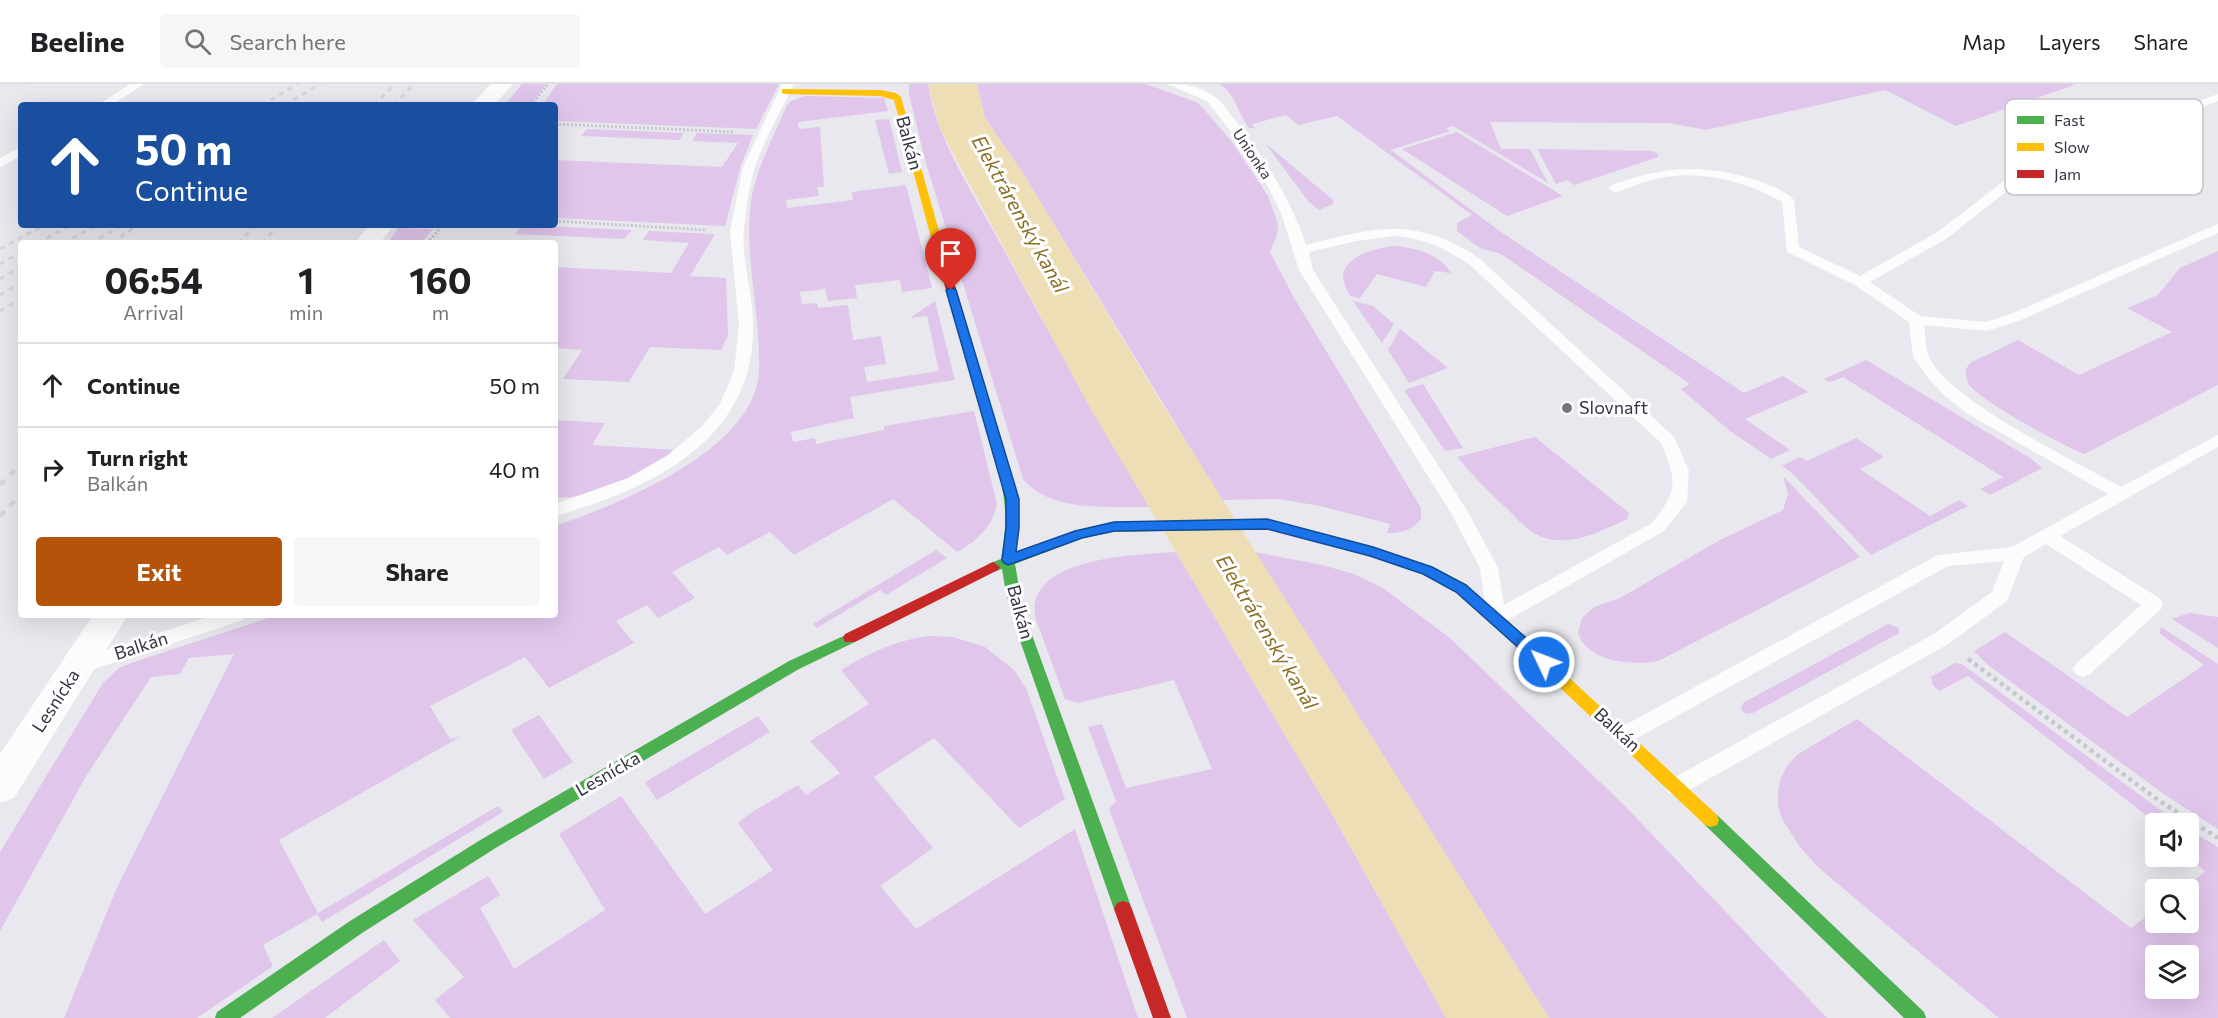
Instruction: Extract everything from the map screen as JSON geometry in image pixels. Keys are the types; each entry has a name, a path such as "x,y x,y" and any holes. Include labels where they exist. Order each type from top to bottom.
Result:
{"street":[{"path":"485,102 503,84"},
{"name":"Balkán","path":"786,87 880,93 893,95 898,99 931,222 1012,499 1013,528 1008,560 1013,593 1025,635 1162,1018"},
{"path":"370,240 380,228"},
{"name":"Balkán","path":"1144,525 1267,524 1373,552 1428,570 1461,588 1623,736 1917,1018"},
{"name":"Lesnícka","path":"224,1018 356,927 488,844 794,665 1008,560 1080,534 1114,527 1144,525"},
{"name":"Lesnícka","path":"0,786 109,618"}],"lane":[{"path":"109,102 138,84"},
{"name":"Unionka","path":"1173,84 1203,94 1215,102 1251,149 1281,198 1302,250 1306,270 1469,531 1489,568 1496,618"},
{"name":"Balkán","path":"558,509 634,482 674,459 708,430 727,405 742,371 746,326 737,231 749,167 786,87"},
{"path":"2203,103 2218,97"},
{"path":"0,163 18,153"},
{"path":"1615,189 1655,175 1701,172 1746,181 1774,190 1788,200 1792,249 1860,282 1916,320 1987,327 2016,317 2218,228"},
{"path":"1860,282 1941,236 2005,186"},
{"path":"1302,250 1375,232 1412,232 1446,244 1475,262 1668,441 1681,471 1678,502 1658,527 1496,618"},
{"path":"1916,320 1921,356 1933,375 1951,393 1974,410 2121,494"},
{"path":"1623,736 1944,560 2016,553 2218,440"},
{"path":"2045,535 2154,604 2083,669"},
{"path":"1676,788 1941,639 2000,596 2016,553"},
{"name":"Balkán","path":"79,666 227,618"}],"path":[{"path":"533,102 548,84"},
{"path":"558,124 765,133"},
{"path":"558,221 737,231"},
{"path":"430,240 440,228"},
{"path":"1941,639 2117,770 2218,838"}],"shaded area":[{"path":"522,84 546,84 532,102 507,102"},
{"path":"557,84 779,84 756,129 558,121 558,102 544,102"},
{"path":"909,84 928,84 939,124 957,165 1073,375 1150,507 1100,507 1065,503 1035,490 1023,479 925,160 909,94"},
{"path":"977,84 1146,84 1196,102 1202,107 1232,142 1268,196 1278,224 1277,235 1270,252 1293,296 1421,508 1421,519 1418,523 1397,533 1387,533 1390,524 1320,506 1279,499 1222,500 1024,175 985,118"},
{"path":"1219,84 2077,84 2034,99 2005,99 2005,109 1956,126 1885,90 1706,130 1669,123 1490,122 1501,149 1530,149 1548,183 1453,126 1446,128 1450,131 1391,150 1501,232 1744,393 1783,376 1808,392 1745,419 1790,450 1771,459 1730,431 1681,389 1690,384 1501,254 1480,248 1457,231 1457,223 1472,215 1337,116 1298,125 1286,115 1252,124 1254,128 1249,128 1233,98"},
{"path":"805,96 884,98 888,111 798,122 799,129 820,127 824,187 817,187 819,196 786,200 787,208 853,200 852,192 906,185 932,288 902,292 900,280 855,285 857,298 828,301 825,289 800,292 802,304 817,303 818,308 848,305 853,340 881,336 886,364 864,367 867,382 939,371 927,316 910,318 935,301 955,380 850,397 854,418 791,432 793,442 815,438 816,444 884,430 884,426 974,411 997,504 988,526 971,543 957,552 893,499 794,555 770,532 727,555 719,547 672,572 695,598 658,618 647,605 616,621 634,643 549,688 525,657 430,706 450,739 460,737 279,840 318,913 498,806 503,812 322,922 317,914 263,945 273,966 197,1018 64,1018 118,885 234,654 189,658 180,674 151,677 85,778 0,931 0,852 103,683 119,668 131,663 268,618 558,618 558,525 613,504 679,470 709,449 735,426 752,399 759,371 759,351 751,265 749,223 751,203 761,166 787,105"},
{"path":"889,119 902,172 889,174 875,120"},
{"path":"587,129 684,133 679,140 581,136"},
{"path":"1457,132 1563,196 1507,216 1402,149"},
{"path":"697,133 753,135 741,165 725,226 558,218 558,160 722,167 738,143 692,141"},
{"path":"1266,144 1333,200 1333,204 1319,210 1308,201"},
{"path":"1537,149 1653,151 1658,154 1658,157 1574,185 1568,180 1556,184"},
{"path":"558,227 632,230 624,239 515,234 520,228"},
{"path":"398,228 433,229 424,240 390,240"},
{"path":"649,231 715,234 690,276 726,278 728,335 721,350 650,347 629,382 563,379 582,350 558,348 558,267 671,273 689,243 643,240"},
{"path":"1395,246 1427,253 1441,261 1451,273 1435,271 1426,287 1377,274 1360,298 1350,296 1343,273 1347,266 1360,255"},
{"path":"2218,251 2218,385 2084,454 2003,411 1975,391 1968,383 1966,369 1970,363 2018,340 2079,375 2172,332 2127,308 2158,295 2180,268"},
{"path":"1353,301 1373,306 1394,324 1382,343"},
{"path":"1400,329 1448,368 1409,383 1388,350"},
{"path":"1866,360 2030,458 2042,468 1990,495 1980,489 2003,477 1843,377 1830,382 1824,379"},
{"path":"1423,384 1463,448 1445,451 1404,390"},
{"path":"558,420 605,423 592,445 676,450 618,483 585,495 558,497"},
{"path":"1535,437 1629,513 1627,519 1582,538 1558,540 1546,538 1523,525 1457,457"},
{"path":"1856,438 1884,457 1860,469 1930,516 1959,500 1968,506 1871,555 1792,473 1782,466 1800,457 1807,461"},
{"path":"1783,476 1860,557 1658,661 1636,663 1612,660 1601,656 1583,643 1578,633 1582,618 1594,607 1620,598 1720,540 1783,510 1788,494"},
{"path":"936,550 947,558 886,595 880,590 817,628 813,624"},
{"path":"1176,552 1332,814 1446,1018 1187,1018 1109,809 1116,801 1088,727 1102,724 1126,788 1212,769 1174,680 1078,703 1065,699 1035,616 1037,596 1048,581 1066,570 1113,558"},
{"path":"1255,552 1322,565 1354,574 1383,588 1450,638 1625,806 1827,1018 1549,1018"},
{"path":"2189,613 2218,617 2218,648 2172,619"},
{"path":"1888,624 1899,628 1899,633 1753,713 1746,714 1741,710 1743,703"},
{"path":"2161,627 2218,664 2218,829 2199,817 2199,813 2193,813 2165,795 1988,665 1974,651 2005,632 2127,717 2204,665 2159,633"},
{"path":"931,636 953,637 985,647 1013,669 1026,688 1065,799 1019,828 934,738 874,777 933,848 880,886 916,929 1075,829 1138,1018 450,1018 435,1000 464,977 413,920 488,876 500,895 480,908 514,969 605,910 559,834 621,796 705,914 773,870 738,823 752,812 798,785 806,795 840,773 810,741 869,704 841,670 884,648 906,640"},
{"path":"1955,663 1962,664 2164,813 2145,814 1968,676 1939,691 1933,685 1931,677"},
{"path":"539,715 573,762 544,779 511,730"},
{"path":"758,716 770,732 657,800 645,782"},
{"path":"1857,719 2131,928 2145,918 2145,933 2199,933 2199,879 2196,879 2205,872 2199,866 2199,836 2218,847 2218,1018 1999,1018 1818,867 1800,847 1782,819 1778,806 1780,780 1787,766 1798,754"},
{"path":"384,940 400,961 325,1018 272,1018"}],"water":[{"name":"Elektrárenský kanál","path":"928,84 977,84 985,118 1024,175 1156,394 1549,1018 1446,1018 1332,814 1090,408 939,127"}],"railway":[{"path":"267,102 298,84"},
{"path":"290,102 320,84"},
{"path":"377,102 395,84"},
{"path":"397,102 414,84"},
{"path":"0,249 38,228"},
{"path":"43,240 65,228"},
{"path":"69,240 91,228"},
{"path":"96,240 117,228"},
{"path":"116,240 134,228"},
{"path":"241,240 253,228"},
{"path":"265,240 276,228"},
{"path":"0,264 18,254"},
{"path":"0,279 18,269"},
{"path":"0,295 18,285"},
{"path":"0,311 18,301"},
{"path":"0,485 18,467"},
{"path":"0,516 18,497"}],"traffic: fast":[{"path":"1004,470 1012,499 1013,528 1008,560 1013,593 1025,635 1123,909"},
{"path":"993,567 1080,534 1114,527 1267,524 1373,552 1428,570 1461,588 1502,624"},
{"path":"224,1018 356,927 488,844 794,665 850,638"},
{"path":"1711,820 1917,1018"}],"traffic: slow":[{"path":"785,91 880,93 893,95 898,99 938,245"},
{"path":"1502,624 1711,820"}],"traffic: jam":[{"path":"938,245 1004,470"},
{"path":"850,638 993,567"},
{"path":"1123,909 1162,1018"}],"place":[{"name":"Slovnaft","path":"1567,408"}],"route":[{"path":"951,290 1012,499 1013,528 1008,560 1080,534 1114,527 1267,524 1330,539 1428,570 1461,588 1544,662"}]}
